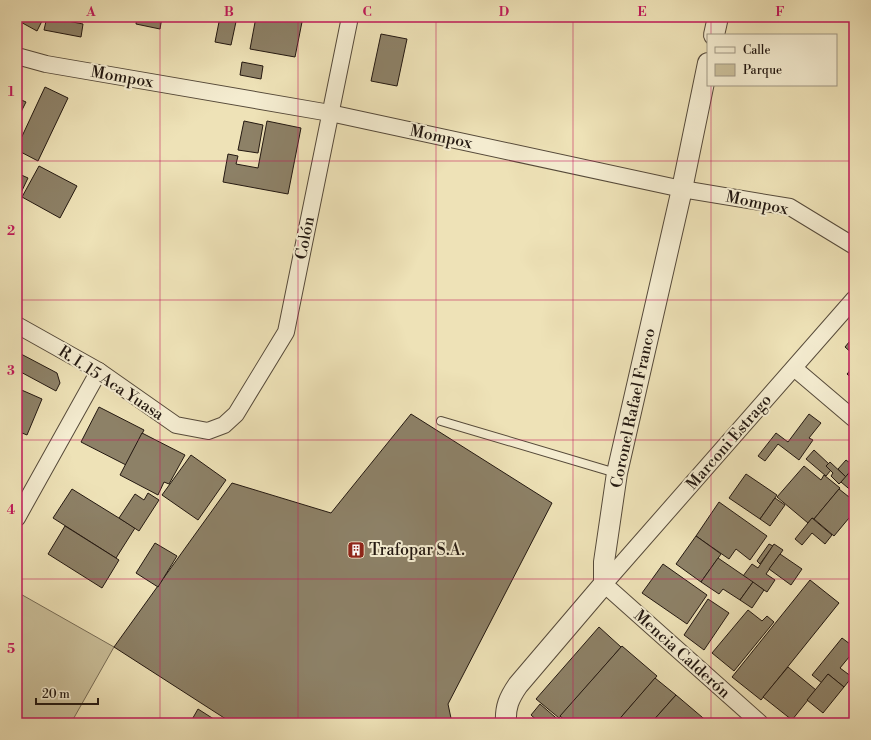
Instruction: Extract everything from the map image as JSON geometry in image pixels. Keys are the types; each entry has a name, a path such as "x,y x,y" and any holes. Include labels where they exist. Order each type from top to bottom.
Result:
{"street":[{"name":"Colón","path":"208,430 224,425 236,414 286,332 350,17"},
{"path":"714,34 718,17"},
{"name":"Mompox","path":"17,56 46,64 330,113 682,189 790,207 854,246"},
{"name":"Coronel Rafael Franco","path":"604,584 604,562 617,473 682,189 707,68"},
{"name":"Marconi Estrago","path":"604,584 854,299"},
{"name":"R. I. 15 Aca Yuasa","path":"17,325 99,371 176,425 208,430"},
{"path":"794,368 854,420"},
{"path":"17,518 99,371"},
{"path":"506,723 509,699 518,685 604,584"},
{"name":"Mencia Calderón","path":"604,584 760,723"}],"lane":[{"path":"441,421 617,473"}],"green space":[{"path":"17,592 114,647 71,723 17,723"}],"building":[{"path":"17,17 44,17 37,31 17,20"},
{"path":"47,17 83,24 81,37 44,30"},
{"path":"137,17 162,17 160,29 136,24"},
{"path":"220,17 237,17 231,45 215,42"},
{"path":"256,17 303,17 295,57 250,49"},
{"path":"381,34 407,39 397,86 371,81"},
{"path":"242,62 263,66 261,79 240,75"},
{"path":"45,87 68,98 38,161 17,150 17,147"},
{"path":"17,98 26,102 17,120"},
{"path":"244,121 263,125 258,153 238,150"},
{"path":"267,121 301,128 288,194 223,182 228,154 238,156 236,164 258,168"},
{"path":"39,166 77,186 60,218 22,197"},
{"path":"17,173 28,178 17,201"},
{"path":"854,336 854,355 845,347"},
{"path":"21,354 57,373 60,383 56,391 17,370 17,361"},
{"path":"854,366 854,380 847,374"},
{"path":"17,388 42,399 27,435 17,431"},
{"path":"99,407 144,430 126,465 81,442"},
{"name":"Trafopar S.A.","path":"411,414 552,503 448,704 452,723 232,723 114,647 232,483 331,513"},
{"path":"809,414 821,423 809,438 813,440 799,460 778,444 765,461 758,456 776,433 788,442"},
{"path":"142,433 185,455 169,484 164,482 158,495 120,475"},
{"path":"814,450 829,464 826,466 831,470 826,476 806,459"},
{"path":"191,455 226,480 198,520 162,495"},
{"path":"846,460 854,467 846,477 838,469"},
{"path":"830,462 846,477 839,484 831,476 833,473 826,466"},
{"path":"804,466 821,480 824,475 840,488 814,519 812,518 808,523 777,497"},
{"path":"854,467 854,493 841,482"},
{"path":"746,474 777,495 760,519 729,498"},
{"path":"72,489 135,528 116,558 53,518"},
{"path":"839,489 854,501 854,512 834,536 814,519"},
{"path":"148,493 159,500 139,531 119,518 135,494 144,500"},
{"path":"775,498 785,505 770,526 760,519"},
{"path":"719,502 767,536 750,560 736,549 729,559 696,536"},
{"path":"812,518 832,535 825,544 812,533 802,545 795,539"},
{"path":"65,526 119,560 102,588 48,554"},
{"path":"696,536 721,554 701,582 676,564"},
{"path":"155,543 177,556 158,587 136,573"},
{"path":"769,544 773,546 760,564 757,561"},
{"path":"774,544 783,550 766,574 775,580 767,592 743,576 752,564 758,568"},
{"path":"780,554 802,569 791,585 769,569"},
{"path":"718,558 753,582 740,600 723,589 719,594 701,582"},
{"path":"663,564 707,595 687,624 642,593"},
{"path":"810,580 839,603 761,700 732,677"},
{"path":"753,582 764,590 752,608 740,600"},
{"path":"708,599 729,613 704,650 684,635"},
{"path":"748,610 762,621 767,616 774,622 734,671 712,653"},
{"path":"599,627 621,647 559,718 536,699"},
{"path":"842,638 854,647 854,651 840,668 852,677 844,687 828,674 822,683 812,675"},
{"path":"622,646 657,676 616,723 568,723 560,716"},
{"path":"788,667 816,690 792,720 763,697"},
{"path":"828,674 844,687 823,713 807,700"},
{"path":"655,678 676,695 651,723 616,723"},
{"path":"676,695 709,723 651,723"},
{"path":"540,704 562,723 540,723 531,715"},
{"path":"198,709 220,723 190,723"},
{"path":"95,719 101,723 92,723"}],"place":[{"name":"Trafopar S.A.","path":"356,550"}]}
